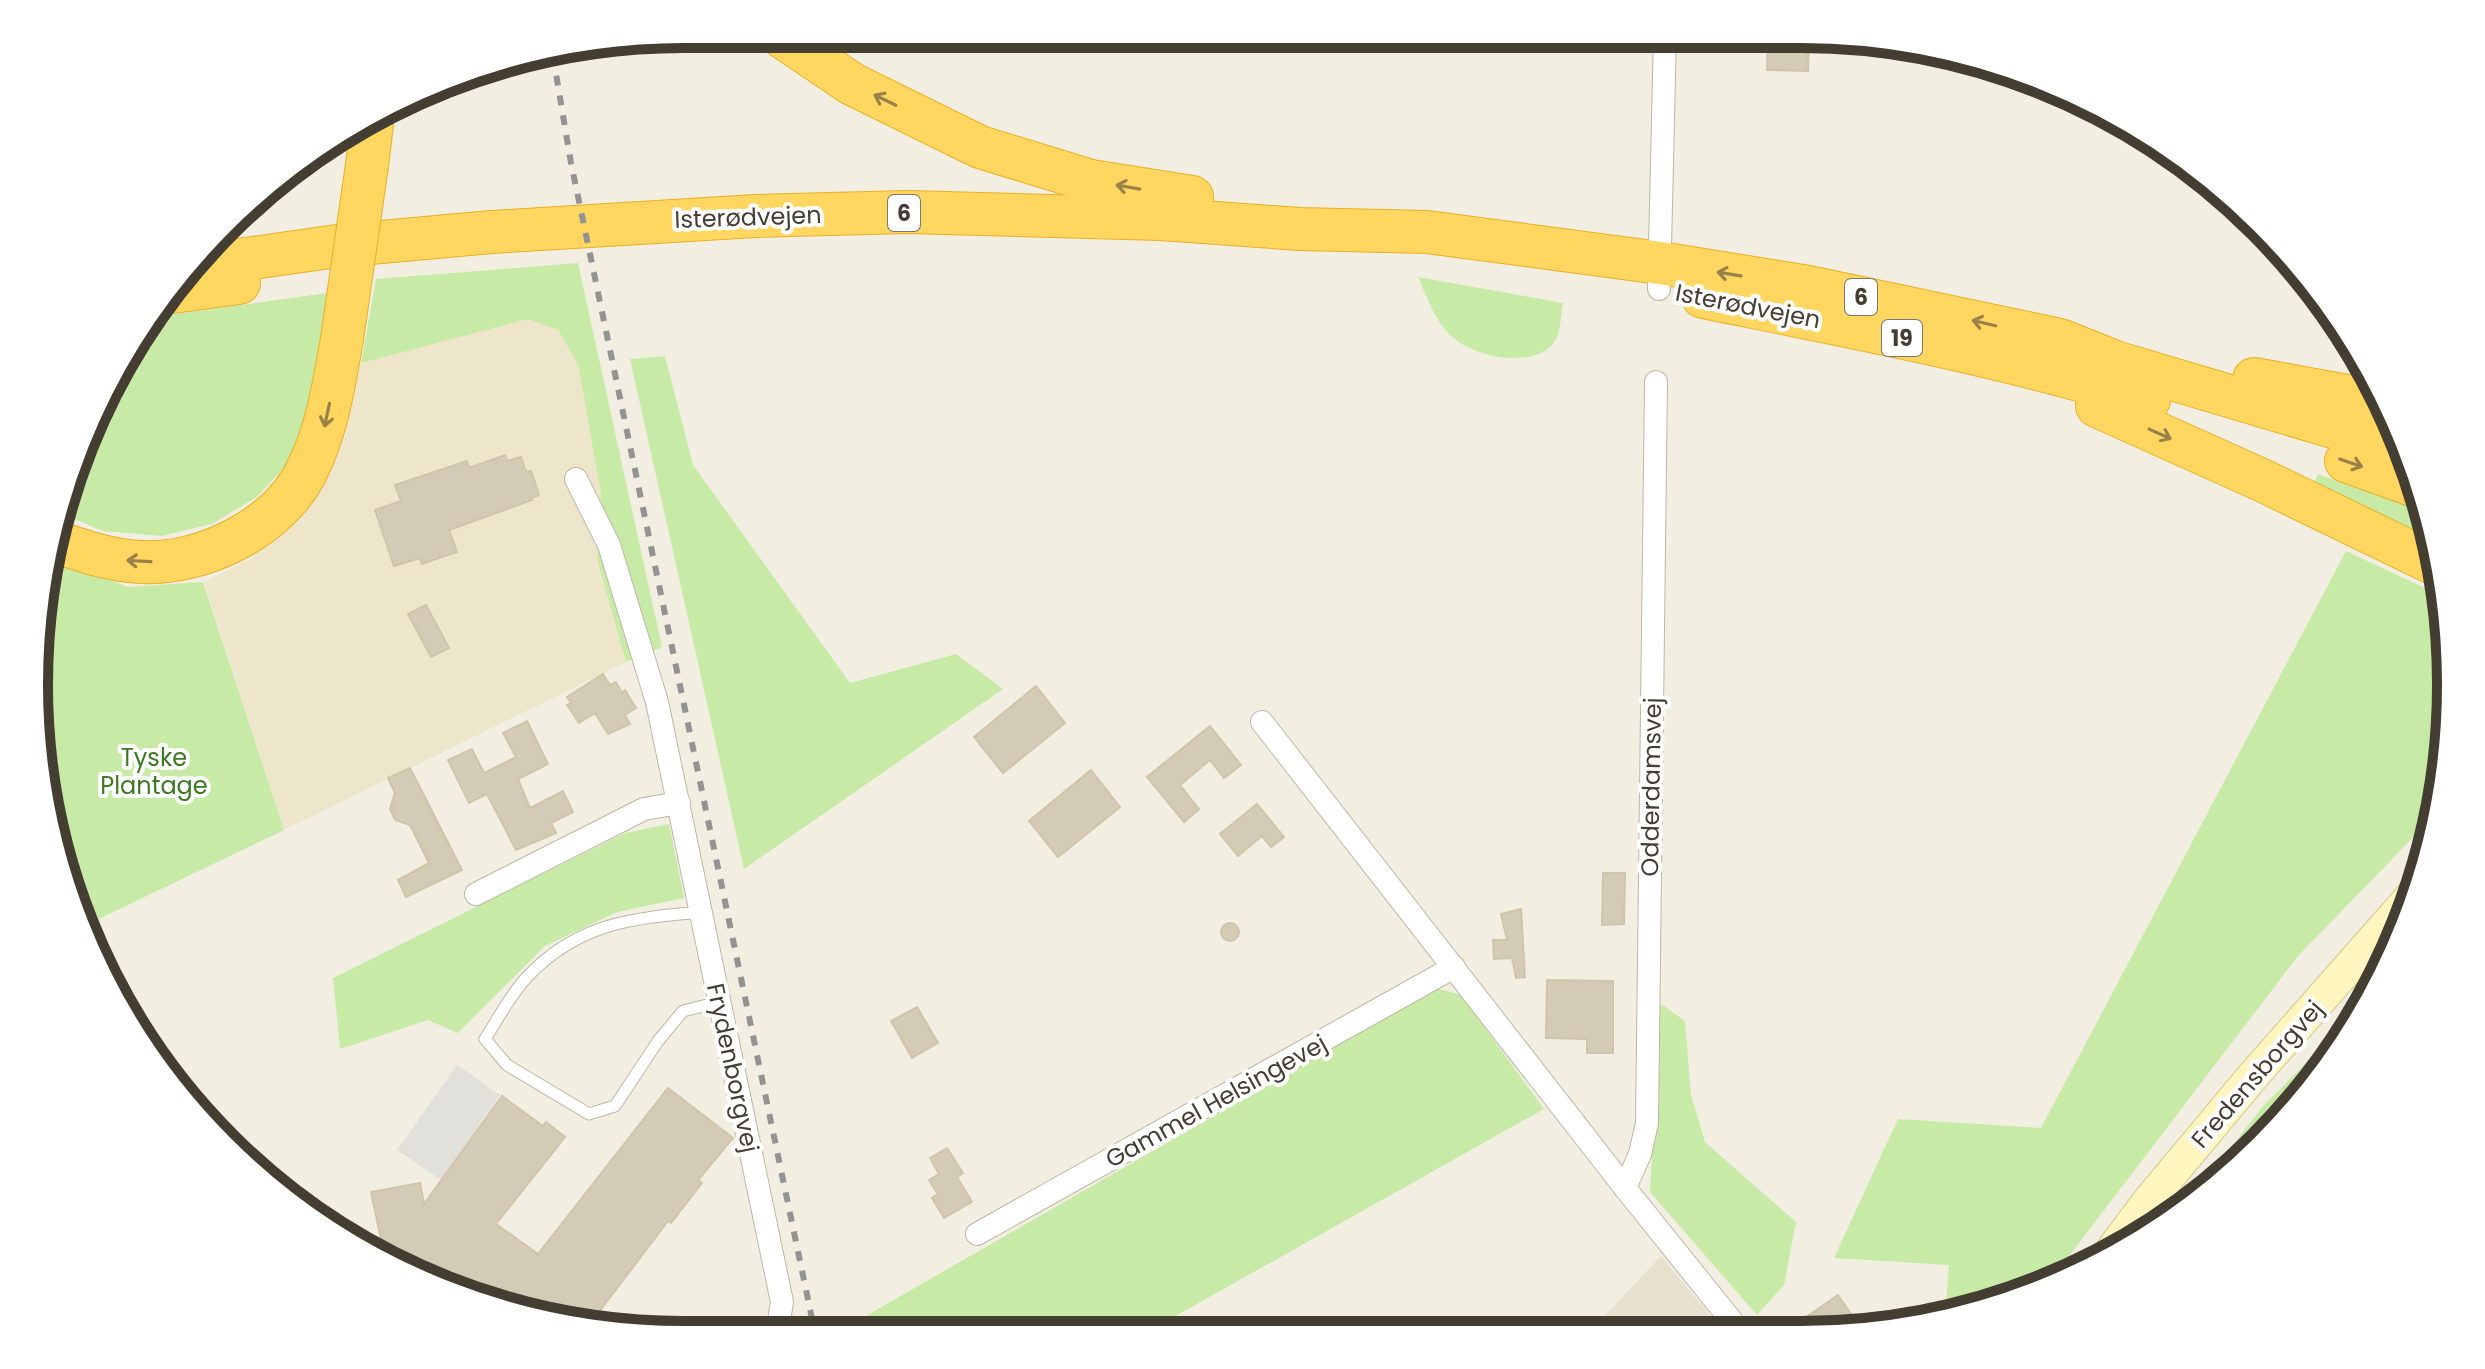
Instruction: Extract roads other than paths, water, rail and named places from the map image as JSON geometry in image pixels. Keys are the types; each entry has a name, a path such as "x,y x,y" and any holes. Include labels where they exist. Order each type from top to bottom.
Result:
{"highway":[{"path":"799,48 852,84 980,147 1077,177 1164,193 1340,215 1427,232"},
{"path":"64,544 97,556 144,562 192,557 238,539 277,510 307,471 326,426 342,339 371,130"},
{"name":"Isterødvejen","path":"206,265 337,246 600,224 908,212 1161,219 1300,229 1427,232 1659,276 1833,323 1986,357 2143,398 2347,461 2404,482"},
{"path":"185,290 379,265 961,232 1054,216"},
{"name":"Isterødvejen","path":"1300,229 1373,248 1659,276 1809,287 2060,340 2126,366 2391,447"},
{"name":"6","path":"2060,340 2120,348 2257,380 2369,400"},
{"path":"1986,357 2266,482 2425,559"}],"street":[{"path":"1659,276 1665,48"},
{"name":"Odderdamsvej","path":"1625,1188 1640,1154 1647,1123 1656,382"},
{"name":"Frydenborgvej","path":"576,479 609,545 657,702 782,1302 779,1321"},
{"path":"1262,722 1732,1321"},
{"path":"476,894 644,809 679,803"},
{"name":"Fredensborgvej","path":"2125,1232 2253,1076 2391,923"},
{"name":"Gammel Helsingevej","path":"977,1234 1454,967"}],"lane":[{"path":"702,912 636,918 611,924 576,939 526,978 485,1039 507,1065 589,1114 615,1106 658,1041 683,1011 719,1002"}],"railway":[{"path":"554,62 571,163 812,1321"}],"park label":[{"name":"Tyske Plantage","path":"154,771"}]}
